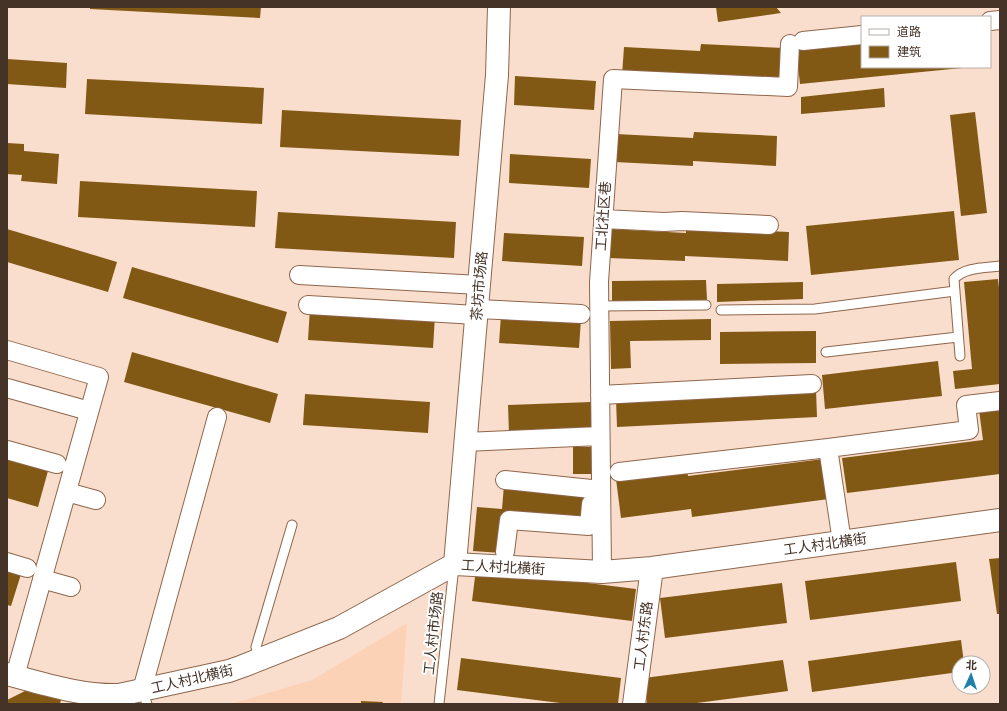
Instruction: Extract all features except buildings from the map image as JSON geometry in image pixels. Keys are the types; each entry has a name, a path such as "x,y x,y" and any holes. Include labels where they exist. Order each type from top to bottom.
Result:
{"street":[{"name":"茶坊市场路","path":"455,564 497,75 499,7"},
{"name":"工北社区巷","path":"602,572 597,490 600,436 599,282 612,79 788,87 797,42 861,35"},
{"path":"603,219 664,222 682,221 769,226"},
{"path":"298,275 479,285"},
{"path":"308,305 477,312 581,314"},
{"path":"7,350 99,377 42,579 11,675"},
{"path":"600,395 812,384"},
{"path":"7,388 89,411"},
{"path":"620,472 969,430 966,405 1000,401"},
{"path":"145,697 217,416"},
{"path":"465,442 600,436"},
{"path":"828,448 842,542"},
{"path":"7,450 58,464"},
{"path":"505,480 597,490 589,526 509,520 505,552"},
{"path":"67,492 96,500"},
{"name":"工人村北横街","path":"11,675 90,694 145,697 260,660 339,628 455,564 602,572 652,568 1000,520"},
{"path":"7,562 27,568"},
{"name":"工人村东路","path":"634,704 652,568"},
{"path":"42,579 72,587"}],"lane":[{"path":"960,356 954,280 959,274 966,271 1000,266"},
{"path":"721,310 815,309 955,291"},
{"path":"599,306 706,305"},
{"path":"826,352 958,337"},
{"path":"260,660 256,647 292,525"},
{"name":"工人村市场路","path":"439,704 455,564"}],"shaded area":[{"path":"407,623 401,704 230,704 312,680"}]}
